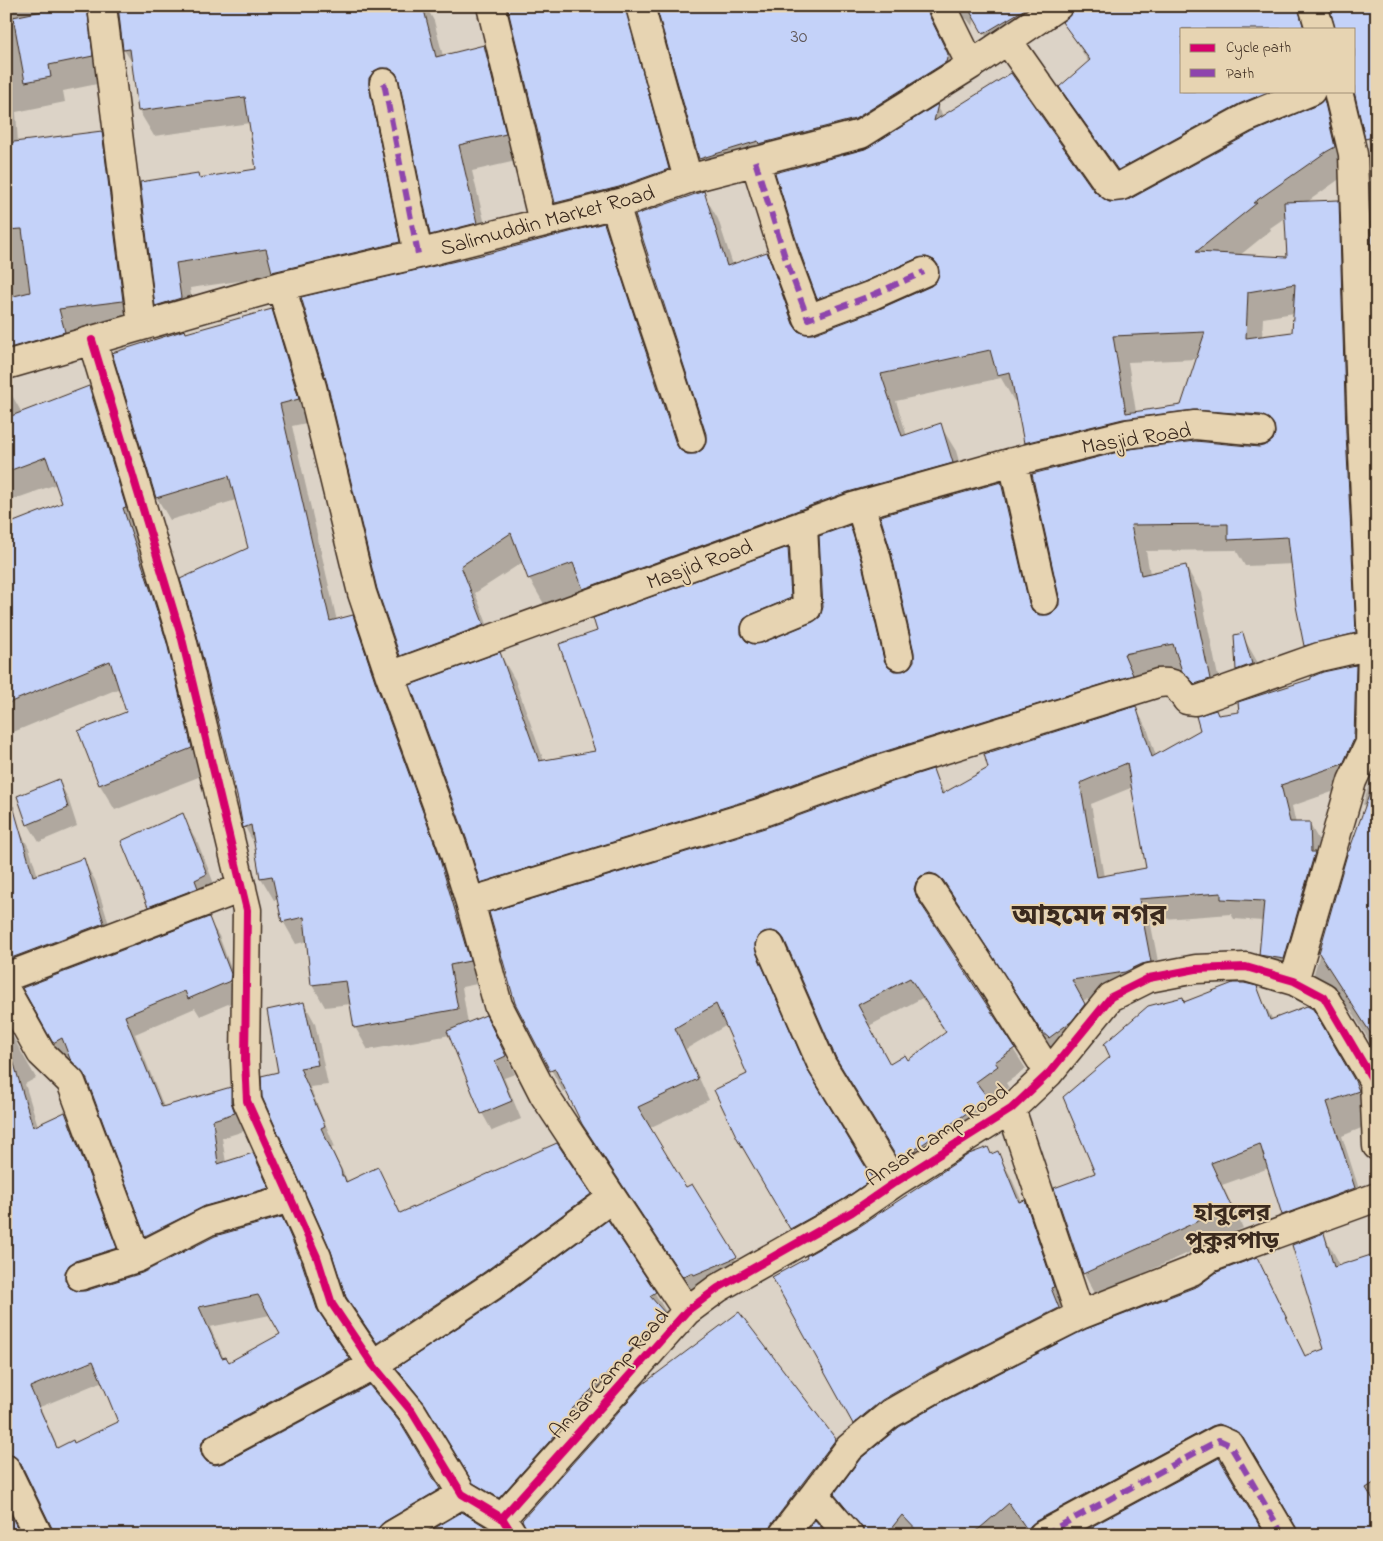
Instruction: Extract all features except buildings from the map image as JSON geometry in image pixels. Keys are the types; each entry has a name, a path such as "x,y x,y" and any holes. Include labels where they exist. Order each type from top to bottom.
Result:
{"street":[{"path":"102,6 142,326"},
{"path":"491,6 543,222"},
{"path":"640,6 688,179"},
{"path":"942,6 971,65"},
{"name":"Salimuddin Market Road","path":"6,365 281,286 616,204 688,179 861,134 1008,41 1058,6"},
{"path":"1313,6 1320,28"},
{"path":"1008,41 1107,182 1113,187 1121,186 1246,118 1309,92"},
{"path":"384,83 418,254"},
{"path":"1294,982 1352,781 1370,743 1372,646 1362,433 1353,154 1338,92"},
{"path":"755,161 785,256 808,319 870,296 924,272"},
{"path":"616,204 632,262 691,439"},
{"path":"281,286 312,388 362,593 390,676 453,848 498,1004 544,1095 687,1311"},
{"path":"92,340 182,638 247,910 244,1060 247,1101 317,1257 332,1304 373,1365 412,1412 462,1494 508,1526"},
{"name":"Masjid Road","path":"390,676 860,505 1013,462 1126,434 1195,425 1260,431"},
{"path":"1013,462 1044,600"},
{"path":"860,505 876,556 899,656"},
{"path":"756,629 807,608 803,525"},
{"path":"470,902 760,813 878,770 1158,683 1169,682 1176,684 1187,700 1196,701 1319,657 1372,646"},
{"path":"6,977 242,888"},
{"path":"930,889 1049,1072"},
{"path":"770,946 822,1065 894,1183"},
{"name":"Ansar Camp Road","path":"508,1526 687,1311 718,1288 852,1212 894,1183 1011,1109 1049,1072 1111,997 1149,978 1196,969 1246,967 1294,982 1324,997 1375,1081 1377,1146"},
{"path":"6,991 41,1053 71,1082 137,1258"},
{"path":"1011,1109 1080,1315"},
{"path":"783,1535 849,1448 890,1414 937,1387 1080,1315 1192,1270 1210,1258 1377,1197"},
{"path":"80,1276 137,1258 209,1221 291,1198"},
{"path":"216,1449 373,1365 492,1286 612,1198"},
{"path":"1043,1535 1219,1440 1230,1445 1283,1535"},
{"path":"6,1469 38,1535"},
{"path":"392,1535 462,1494"},
{"path":"814,1495 849,1535"}],"marked path":[{"path":"384,83 418,254"},
{"path":"755,161 785,257 808,319 870,296 924,272"},
{"path":"1043,1535 1219,1440 1230,1445 1283,1535"}],"cycle path":[{"path":"92,340 182,639 247,910 245,1060 247,1101 317,1257 332,1304 373,1365 412,1412 462,1494 502,1518 513,1535"},
{"path":"502,1518 687,1311 718,1288 852,1212 894,1183 1011,1109 1049,1073 1111,997 1149,978 1196,969 1246,967 1294,981 1324,997 1374,1082 1377,1146"}],"district":[{"name":"আহমেদ নগর","path":"1089,914"},
{"name":"হাবুলের পুকুরপাড়","path":"1232,1226"}]}
